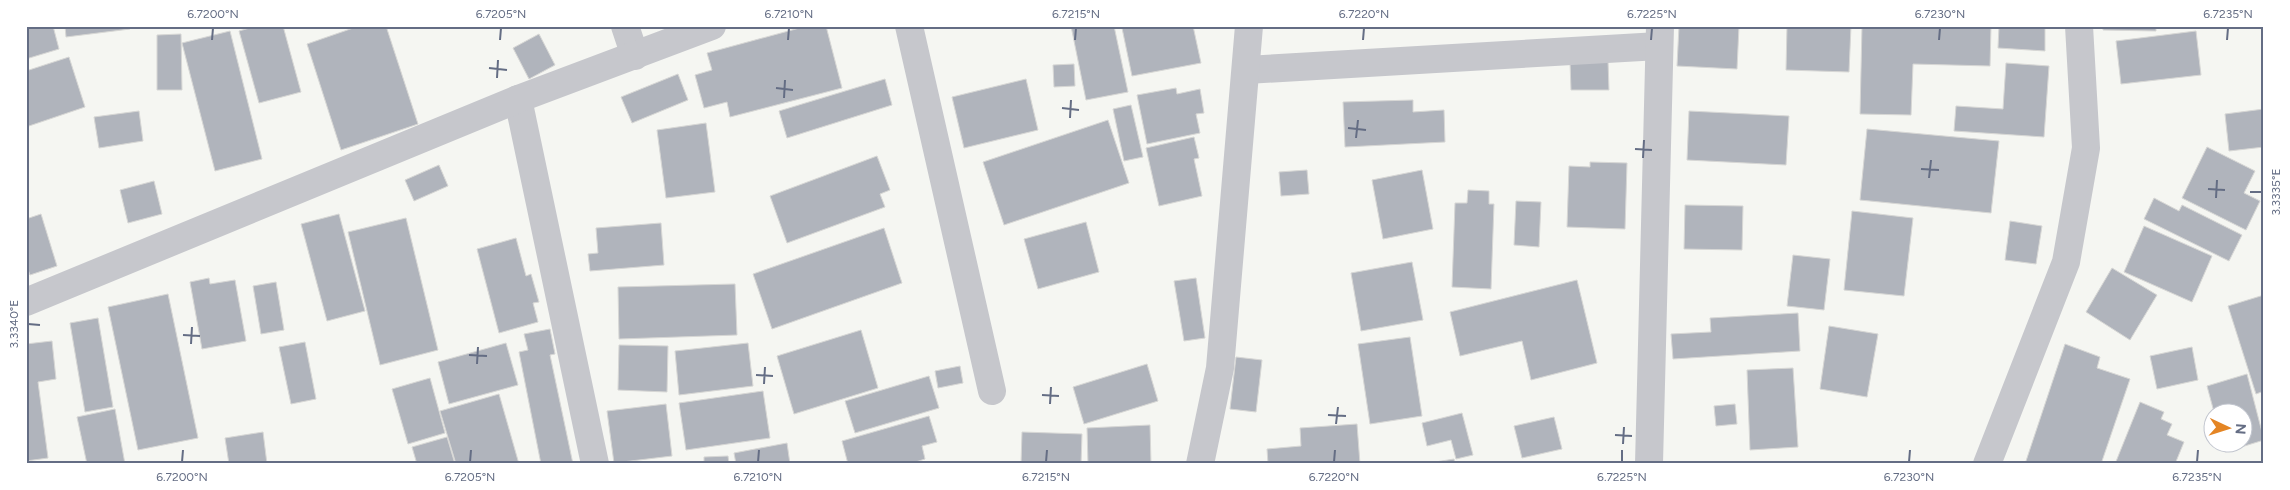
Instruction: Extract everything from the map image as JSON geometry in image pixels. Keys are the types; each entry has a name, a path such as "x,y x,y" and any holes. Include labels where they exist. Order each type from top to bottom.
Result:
{"street":[{"path":"625,26 635,56"},
{"path":"26,302 518,99 712,26"},
{"path":"909,26 992,391"},
{"path":"1200,464 1220,368 1249,26"},
{"path":"1987,464 2066,262 2086,148 2079,26"},
{"path":"1246,70 1660,36 1649,464"},
{"path":"518,99 595,464"}],"building":[{"path":"26,26 53,26 59,49 26,59"},
{"path":"65,26 130,26 130,29 66,37"},
{"path":"257,26 283,26 301,92 259,103 239,31"},
{"path":"359,26 386,26 418,124 341,150 307,44"},
{"path":"807,26 826,26 842,88 730,117 727,102 704,108 695,75 712,70 707,53"},
{"path":"1071,26 1114,26 1128,92 1086,100"},
{"path":"1129,26 1193,26 1201,63 1132,76 1122,28"},
{"path":"1679,26 1739,26 1737,69 1677,66"},
{"path":"1787,26 1851,26 1849,72 1786,70"},
{"path":"1862,26 1991,27 1990,66 1913,64 1911,115 1860,114"},
{"path":"1999,26 2045,26 2045,51 1998,48"},
{"path":"2103,26 2156,26 2156,31 2103,30"},
{"path":"230,31 262,159 215,171 182,43"},
{"path":"2196,31 2201,75 2121,84 2116,41"},
{"path":"181,34 182,90 157,90 157,35"},
{"path":"539,34 555,65 529,79 513,48"},
{"path":"69,57 85,107 26,127 26,71"},
{"path":"1608,61 1609,90 1571,90 1570,62"},
{"path":"2006,63 2049,66 2044,137 1954,131 1956,106 2003,109"},
{"path":"1074,64 1075,86 1054,87 1053,65"},
{"path":"678,74 688,100 632,123 621,97"},
{"path":"885,79 892,105 787,138 779,111"},
{"path":"1026,79 1038,130 964,148 952,97"},
{"path":"1176,88 1177,94 1200,89 1204,113 1196,114 1200,133 1147,144 1137,95"},
{"path":"1413,100 1413,112 1444,110 1445,142 1345,147 1343,102"},
{"path":"1131,105 1143,157 1124,161 1113,109"},
{"path":"2264,109 2264,147 2229,151 2225,114"},
{"path":"139,111 143,141 99,148 94,117"},
{"path":"1689,111 1789,116 1786,165 1687,160"},
{"path":"1108,120 1129,183 1004,225 983,162"},
{"path":"706,123 715,192 666,198 657,130"},
{"path":"1867,129 1999,141 1991,213 1860,200"},
{"path":"1194,137 1199,158 1194,159 1202,196 1159,206 1146,148"},
{"path":"2207,147 2255,171 2244,193 2260,201 2246,230 2182,198"},
{"path":"877,156 890,190 880,194 885,207 787,243 770,196"},
{"path":"1590,162 1627,163 1625,229 1567,227 1569,166 1590,167"},
{"path":"439,165 448,186 414,201 405,180"},
{"path":"1307,170 1309,194 1281,196 1279,172"},
{"path":"1422,170 1433,229 1383,239 1372,180"},
{"path":"154,181 162,214 128,223 120,190"},
{"path":"1468,190 1489,191 1489,204 1494,204 1491,289 1452,287 1455,203 1467,203"},
{"path":"2154,198 2179,211 2182,205 2242,235 2229,261 2144,219"},
{"path":"1516,201 1541,202 1539,247 1514,245"},
{"path":"1685,205 1743,206 1742,250 1684,249"},
{"path":"1852,211 1913,218 1904,296 1844,290"},
{"path":"41,214 57,266 30,275 26,264 26,219"},
{"path":"339,214 365,311 327,321 301,224"},
{"path":"406,218 438,350 380,365 348,232"},
{"path":"2010,221 2042,226 2036,264 2005,260"},
{"path":"1086,222 1099,272 1038,289 1024,239"},
{"path":"661,223 664,265 590,271 588,254 598,253 596,228"},
{"path":"2144,226 2212,256 2192,302 2124,272"},
{"path":"884,228 902,283 772,329 753,274"},
{"path":"516,238 526,276 531,274 539,302 533,303 538,322 499,333 477,249"},
{"path":"1793,255 1830,259 1824,310 1787,306"},
{"path":"1412,262 1423,320 1361,331 1351,273"},
{"path":"2112,268 2157,295 2130,340 2086,312"},
{"path":"209,278 210,284 235,280 246,341 202,349 190,282"},
{"path":"1196,278 1205,338 1184,341 1174,281"},
{"path":"1577,280 1597,363 1531,380 1522,341 1460,356 1450,312"},
{"path":"276,282 284,330 261,334 253,286"},
{"path":"735,284 737,335 619,339 618,287"},
{"path":"168,294 198,438 138,450 108,307"},
{"path":"2264,295 2264,391 2256,394 2228,306"},
{"path":"1798,313 1800,351 1673,359 1671,334 1711,332 1710,318"},
{"path":"98,318 113,407 85,412 70,323"},
{"path":"1829,326 1878,334 1867,397 1820,389"},
{"path":"550,329 555,354 550,355 573,464 541,464 519,352 528,350 524,334"},
{"path":"861,330 878,388 794,414 777,356"},
{"path":"1410,337 1422,416 1370,424 1358,344"},
{"path":"52,341 56,379 38,382 48,458 26,461 26,344"},
{"path":"305,342 316,399 291,404 279,347"},
{"path":"506,343 518,385 449,404 438,362"},
{"path":"748,343 753,386 679,395 675,351"},
{"path":"2065,344 2100,357 2097,368 2130,379 2101,464 2025,464"},
{"path":"619,345 668,346 667,392 618,390"},
{"path":"2192,347 2198,380 2157,389 2150,356"},
{"path":"1236,357 1262,360 1256,412 1230,409"},
{"path":"1147,364 1158,401 1084,424 1073,387"},
{"path":"960,366 963,383 938,388 935,371"},
{"path":"1793,368 1798,447 1750,450 1747,370"},
{"path":"2247,374 2264,440 2252,444 2252,402 2211,402 2207,386"},
{"path":"929,376 939,408 855,433 845,401"},
{"path":"430,378 445,433 408,444 392,389"},
{"path":"763,391 770,438 686,450 679,403"},
{"path":"499,394 519,464 456,464 440,411"},
{"path":"2140,402 2164,412 2161,419 2172,424 2167,435 2184,442 2175,464 2115,464"},
{"path":"666,404 672,456 614,463 607,411"},
{"path":"1735,404 1737,424 1716,426 1714,406"},
{"path":"115,409 125,464 87,464 77,417"},
{"path":"1462,413 1473,455 1456,459 1451,440 1427,446 1422,423"},
{"path":"929,416 937,442 922,446 925,459 909,464 848,464 842,441"},
{"path":"1554,417 1562,449 1522,458 1514,426"},
{"path":"1357,424 1360,464 1268,464 1267,449 1301,446 1300,428"},
{"path":"1150,425 1151,464 1088,464 1087,428"},
{"path":"263,432 267,464 229,464 225,438"},
{"path":"1022,432 1082,434 1081,464 1021,464"},
{"path":"447,437 455,464 417,464 412,447"},
{"path":"787,443 790,464 736,464 734,453"},
{"path":"728,456 729,464 704,464 704,457"},
{"path":"1454,459 1455,464 1429,464 1429,463"}]}
